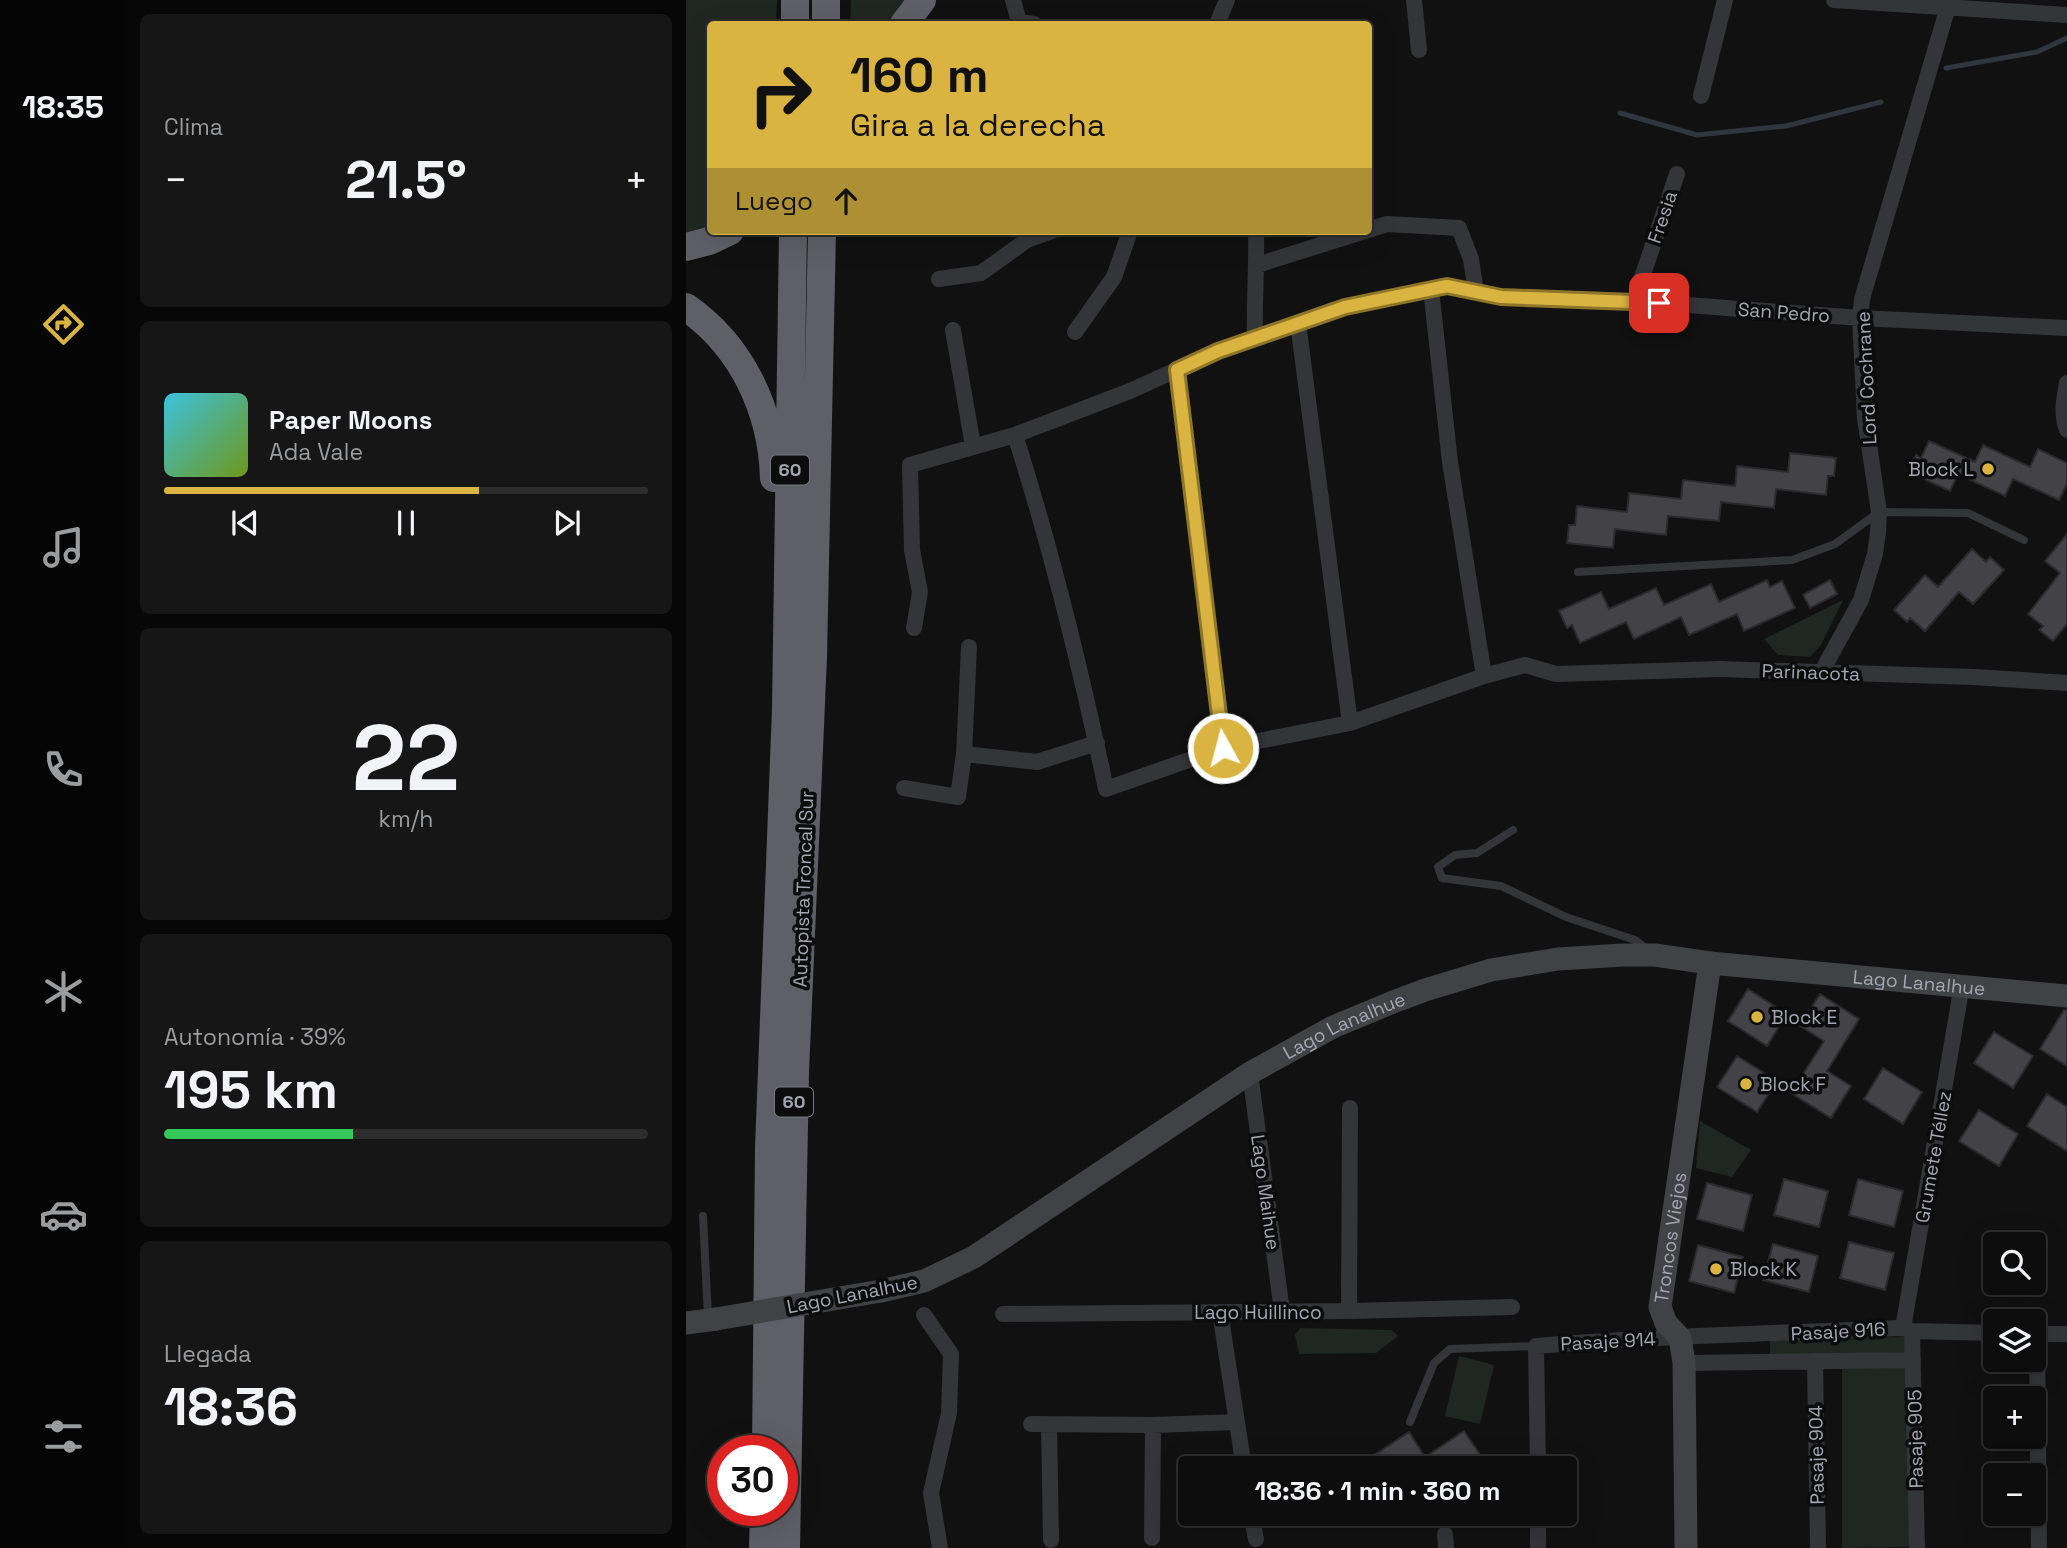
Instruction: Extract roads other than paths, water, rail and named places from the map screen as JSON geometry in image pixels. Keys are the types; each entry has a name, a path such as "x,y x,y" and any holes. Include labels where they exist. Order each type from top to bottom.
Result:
{"highway":[{"path":"795,0 795,21"},
{"path":"826,0 826,21"},
{"path":"906,21 922,0"},
{"path":"686,247 709,242 722,235"},
{"name":"Autopista Troncal Sur","path":"766,1435 769,1148 786,709 793,235"},
{"name":"Autopista Troncal Sur","path":"786,1548 795,1072 813,657 822,235"},
{"path":"819,350 833,235"},
{"path":"686,307 709,325 735,354 757,394 771,437 786,709"},
{"path":"763,1548 764,1526"}],"main road":[{"name":"Lago Lanalhue","path":"703,1321 881,1291 924,1281 974,1257 1250,1073 1333,1027 1425,990 1491,970 1558,959 1655,955 1710,963 2067,996"},
{"name":"Troncos Viejos","path":"1686,1548 1684,1363 1680,1338 1666,1323 1660,1307 1710,963"}],"street":[{"path":"1013,0 1019,21"},
{"path":"1218,21 1227,0"},
{"path":"1414,0 1419,50"},
{"path":"1701,96 1724,0"},
{"path":"1834,0 1950,3 2067,15"},
{"name":"Lord Cochrane","path":"1821,673 1861,600 1875,554 1879,512 1864,418 1860,318 1862,299 1950,3"},
{"name":"Fresia","path":"1634,301 1677,174"},
{"path":"1372,229 1387,224 1458,228 1471,259 1476,292"},
{"path":"939,279 981,273 1027,240 1041,235"},
{"path":"1075,332 1114,277 1129,235"},
{"path":"1255,338 1256,235"},
{"path":"1257,265 1352,235"},
{"name":"San Pedro","path":"914,628 920,592 912,550 910,465 1015,435 1130,391 1218,351 1345,307 1447,286 1501,297 1634,301 1860,318 2067,328"},
{"path":"1431,289 1450,462 1484,676"},
{"path":"1298,323 1350,723"},
{"path":"953,330 972,446"},
{"path":"1177,370 1223,748"},
{"path":"2067,383 2063,403 2067,430"},
{"path":"964,754 1037,762 1097,743 1049,545 1015,435"},
{"path":"904,788 958,797 964,754 969,648"},
{"name":"Parinacota","path":"1097,743 1106,789 1223,748 1350,723 1484,676 1525,665 1556,674 1720,670 1974,677 2067,683"},
{"name":"Grumete Téllez","path":"1907,1329 1962,985"},
{"name":"Lago Maihue","path":"1250,1073 1282,1311"},
{"path":"1349,1311 1350,1108"},
{"name":"Lago Huillinco","path":"1003,1314 1512,1307"},
{"path":"1220,1312 1242,1456"},
{"path":"923,1315 951,1354 949,1413 932,1493 940,1548"},
{"name":"Pasaje 916","path":"1680,1338 1907,1329 1983,1332"},
{"name":"Pasaje 905","path":"1907,1329 1913,1360 1917,1548"},
{"path":"2046,1335 2067,1334"},
{"name":"Pasaje 914","path":"1536,1346 1642,1337 1680,1338"},
{"path":"1536,1346 1538,1456"},
{"name":"Pasaje 916","path":"1684,1363 1913,1360"},
{"name":"Pasaje 904","path":"1815,1361 1818,1548"},
{"path":"2036,1372 2039,1548"},
{"path":"1031,1424 1153,1425 1236,1422"},
{"path":"1049,1425 1051,1540"},
{"path":"1152,1538 1153,1425"},
{"path":"1253,1526 1256,1539"},
{"path":"1538,1526 1538,1548"}],"lane":[{"path":"1578,572 1792,560 1835,544 1879,512 1968,513 2024,540"},
{"path":"1513,830 1477,853 1455,855 1438,867 1442,878 1501,886 1566,917 1635,940 1655,955"},
{"path":"703,1216 703,1321"},
{"path":"1410,1422 1434,1363 1441,1354 1450,1349 1536,1346"}],"waterway":[{"path":"1946,68 2037,52 2067,38"},
{"path":"1620,113 1697,135 1786,126 1881,102"}],"place":[{"name":"Block L","path":"1988,469"},
{"name":"Block E","path":"1757,1017"},
{"name":"Block F","path":"1746,1084"},
{"name":"Block K","path":"1716,1269"}]}
